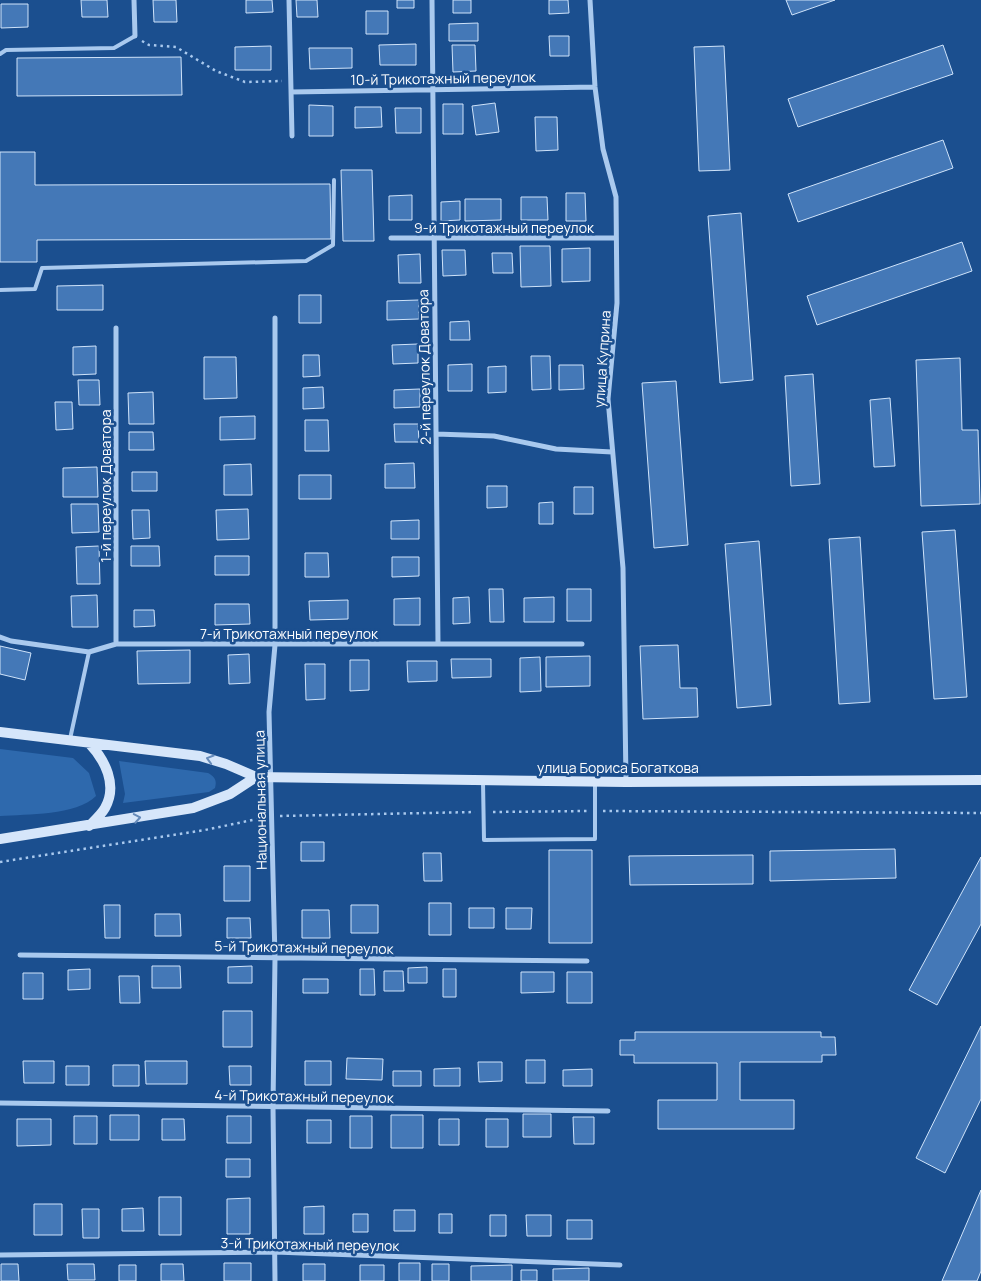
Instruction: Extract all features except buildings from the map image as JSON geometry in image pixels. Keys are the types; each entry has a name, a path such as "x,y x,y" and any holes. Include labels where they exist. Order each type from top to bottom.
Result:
{"main road":[{"name":"улица Бориса Богаткова","path":"0,732 200,756 226,764 256,778"},
{"path":"89,743 102,756 108,773 110,791 105,808 89,826"},
{"name":"улица Бориса Богаткова","path":"0,839 194,808 230,794 256,778 272,777 626,782 981,780"}],"street":[{"path":"134,0 135,36"},
{"path":"289,0 292,136"},
{"name":"2-й переулок Доватора","path":"432,0 438,644"},
{"name":"улица Куприна","path":"590,0 595,87 603,149 616,197 617,304 608,399 623,568 626,782"},
{"name":"10-й Трикотажный переулок","path":"291,92 595,87"},
{"name":"9-й Трикотажный переулок","path":"391,238 616,238"},
{"name":"Национальная улица","path":"275,318 275,644 269,712 275,958 273,1106 275,1281"},
{"name":"1-й переулок Доватора","path":"116,328 116,644"},
{"path":"436,434 494,436 556,449 612,452"},
{"name":"7-й Трикотажный переулок","path":"0,637 11,641 89,652 116,644 582,644"},
{"name":"5-й Трикотажный переулок","path":"20,955 587,961"},
{"name":"4-й Трикотажный переулок","path":"0,1103 608,1112"},
{"name":"3-й Трикотажный переулок","path":"0,1255 274,1252 620,1265"}],"lane":[{"path":"0,54 6,50 114,48 135,36"},
{"path":"0,290 35,289 42,268 306,260 333,245 334,180"},
{"path":"70,741 89,652"},
{"path":"483,780 484,840 595,839 595,781"}],"path":[{"path":"135,36 149,45 176,46 216,71 245,82 290,80"}],"shaded area":[{"path":"0,749 73,758 89,773 96,796 87,803 64,811 0,816"},
{"path":"119,761 208,773 215,779 215,788 209,792 123,803 125,794"}]}
